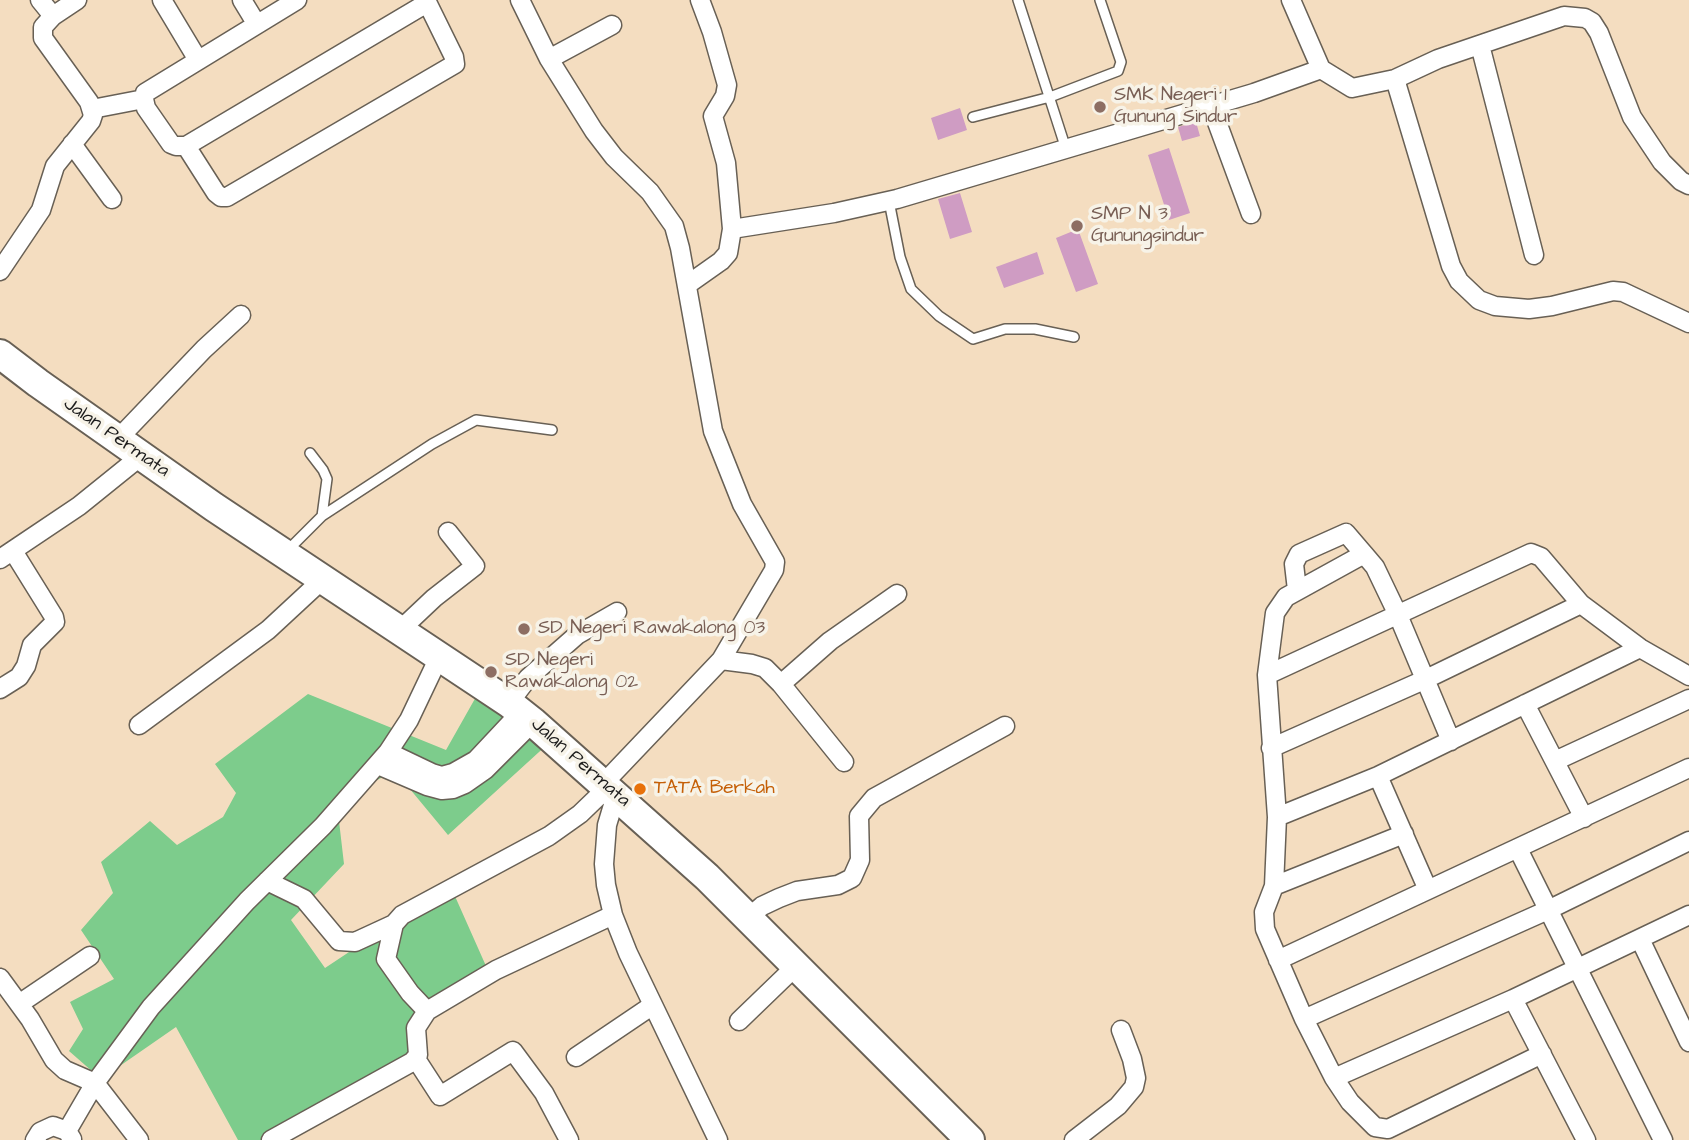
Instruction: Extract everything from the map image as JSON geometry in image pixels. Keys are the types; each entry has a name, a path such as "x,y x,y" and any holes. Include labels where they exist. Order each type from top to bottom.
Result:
{"main road":[{"name":"Jalan Permata","path":"0,354 117,440 521,712 707,877 970,1140"}],"street":[{"path":"40,0 53,16"},
{"path":"0,271 36,220 55,166 91,121 92,109 43,38 44,27 53,16 77,0"},
{"path":"162,0 198,60"},
{"path":"242,0 256,23"},
{"path":"186,146 216,193 221,197 228,197 455,64 427,1 186,146 171,144 146,108 144,99 150,88 297,0"},
{"path":"355,942 394,924 402,915 549,836 609,789 721,660 774,570 775,562 742,504 725,467 713,431 674,226 650,192 605,146 549,59 520,0"},
{"path":"687,285 728,253 732,229 726,163 713,116 726,96 727,85 700,0"},
{"path":"1291,0 1321,69 1352,88 1395,79 1438,60 1564,16 1585,18 1592,22 1599,33 1632,117 1662,162 1681,181 1689,185"},
{"path":"1577,0 1585,18"},
{"path":"549,59 612,25"},
{"path":"1480,45 1534,256"},
{"path":"732,229 834,213 889,201 1211,106 1321,69"},
{"path":"1395,79 1451,266 1459,281 1479,300 1495,306 1529,309 1613,291 1623,292 1689,323"},
{"path":"92,109 144,99"},
{"path":"1211,106 1251,214"},
{"path":"72,144 112,199"},
{"path":"117,440 204,349 241,315"},
{"path":"0,689 19,677 26,666 32,645 55,622 49,608 6,555 79,506 141,456"},
{"path":"399,631 434,598 475,566 447,532"},
{"path":"1297,590 1294,564 1299,554 1344,533 1350,537 1375,567 1451,741"},
{"path":"1267,675 1531,553 1541,557 1581,604 1640,648 1689,676"},
{"path":"1364,554 1286,597 1275,613 1267,675 1277,817 1275,886 1266,904 1265,929 1304,1019 1334,1078 1350,1102 1375,1127 1388,1129 1542,1054"},
{"path":"139,725 268,629 322,580"},
{"path":"780,684 830,641 897,594"},
{"path":"1271,748 1424,680 1581,604"},
{"path":"383,758 442,776 476,760 521,712 528,678 577,635 617,612"},
{"path":"1277,817 1378,776 1640,648"},
{"path":"35,1140 40,1132 53,1126 70,1135 95,1083 151,1007 267,881 323,826 383,758 409,720 439,657"},
{"path":"721,660 765,668 844,762"},
{"path":"1555,761 1689,699"},
{"path":"1525,704 1584,818"},
{"path":"748,918 762,906 797,891 838,886 852,878 860,860 859,816 874,798 1005,726"},
{"path":"1278,960 1689,768"},
{"path":"1378,776 1428,890"},
{"path":"609,789 604,863 613,915 718,1140"},
{"path":"1275,886 1404,834"},
{"path":"1304,1019 1548,910 1689,841"},
{"path":"1518,849 1664,1140"},
{"path":"267,881 304,899 339,941 355,942 386,959 410,993 427,1011"},
{"path":"271,1140 415,1059 418,1055 416,1028 427,1011 496,970 613,915"},
{"path":"1334,1078 1513,999 1689,915"},
{"path":"386,959 394,924"},
{"path":"1640,939 1683,1016 1689,1042"},
{"path":"19,1004 90,956"},
{"path":"739,1021 796,966"},
{"path":"0,978 58,1065 95,1083 139,1140"},
{"path":"1513,999 1586,1140"},
{"path":"576,1057 653,1005"},
{"path":"1074,1140 1118,1106 1134,1087 1136,1078 1132,1059 1121,1030"},
{"path":"415,1059 440,1097 513,1051 544,1093 569,1140"}],"lane":[{"path":"1018,0 1066,149"},
{"path":"973,117 1050,97 1114,74 1121,62 1100,0"},
{"path":"889,201 900,257 911,289 939,316 973,339 1005,329 1035,329 1074,337"},
{"path":"283,554 322,516 432,444 476,419 552,430"},
{"path":"310,453 327,479 322,516"}],"green space":[{"path":"481,688 550,742 448,835 395,771 367,785 339,821 344,864 291,920 325,968 450,885 486,966 422,1007 425,1053 262,1140 238,1140 176,1027 101,1079 69,1051 83,1029 70,1002 114,979 81,930 113,893 101,862 150,821 177,845 223,817 236,793 215,764 308,694 446,750"}],"building":[{"path":"960,108 967,130 938,140 931,118"},
{"path":"1196,122 1200,136 1182,141 1178,127"},
{"path":"1169,148 1190,213 1169,220 1148,155"},
{"path":"960,193 972,232 950,239 938,199"},
{"path":"1078,229 1098,284 1076,292 1056,238"},
{"path":"1037,252 1044,274 1004,288 996,267"}],"place":[{"name":"SMK Negeri 1 Gunung Sindur","path":"1100,107"},
{"name":"SMP N 3 Gunungsindur","path":"1077,226"},
{"name":"SD Negeri Rawakalong 03","path":"524,629"},
{"name":"SD Negeri Rawakalong 02","path":"491,672"},
{"name":"TATA Berkah","path":"640,789"}]}
